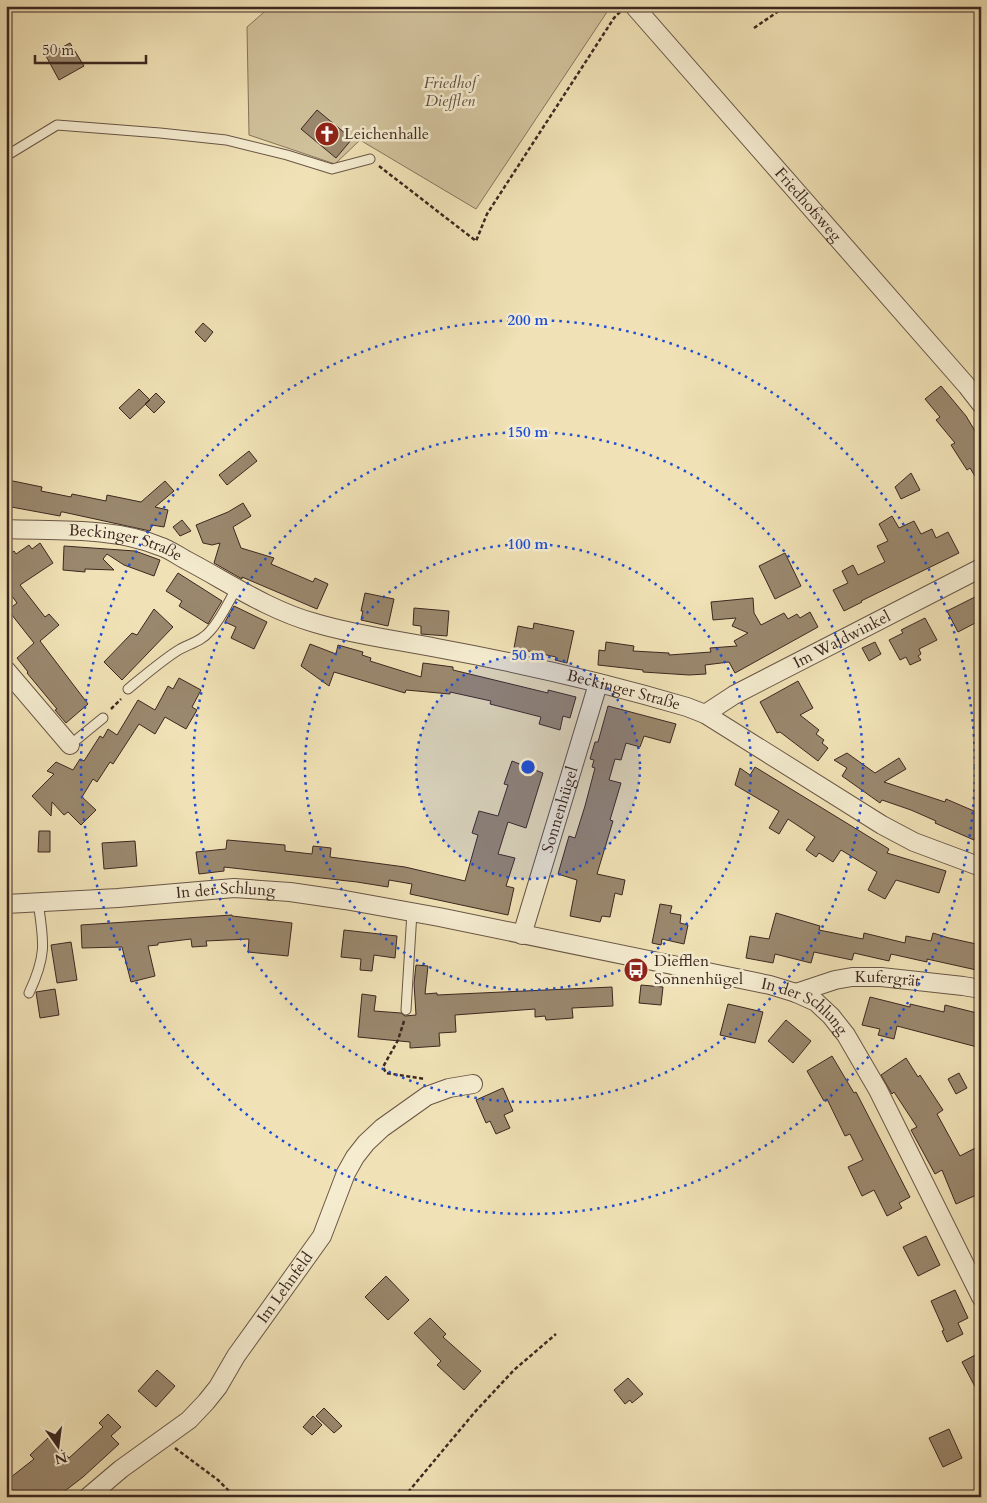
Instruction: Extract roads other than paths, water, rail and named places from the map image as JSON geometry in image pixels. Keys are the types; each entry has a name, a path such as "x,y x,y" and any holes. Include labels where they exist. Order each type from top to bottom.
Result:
{"street":[{"name":"Friedhofsweg","path":"634,6 981,404"},
{"name":"Beckinger Straße","path":"6,529 110,534 136,538 160,546 236,589 313,623 355,634 519,665 687,707 704,714 882,825 914,842 981,867"},
{"name":"Im Waldwinkel","path":"704,714 734,695 981,568"},
{"path":"6,670 70,745"},
{"name":"Sonnenhügel","path":"522,935 598,684"},
{"name":"In der Schlung","path":"6,904 118,898 234,888 290,892 412,912 761,983 796,993 816,1002 831,1016 858,1053 981,1296"},
{"name":"Kufergrät","path":"796,993 828,982 852,977 880,976 981,989"},
{"name":"Im Lehnfeld","path":"88,1497 121,1469 189,1420 218,1387 236,1356 322,1236 346,1173 366,1143 382,1128 427,1096 449,1088 473,1084"}],"lane":[{"path":"6,156 57,125 226,140 287,155 332,169 370,159"},
{"path":"128,689 165,659 179,650 198,642 209,632 236,589"},
{"path":"70,745 103,718"},
{"path":"30,993 38,974 44,947 38,902"},
{"path":"406,1010 412,912"}],"place":[{"name":"Leichenhalle","path":"327,134"},
{"name":"Diefflen Sonnenhügel","path":"636,970"}],"park label":[{"name":"Friedhof Diefflen","path":"450,92"}]}
